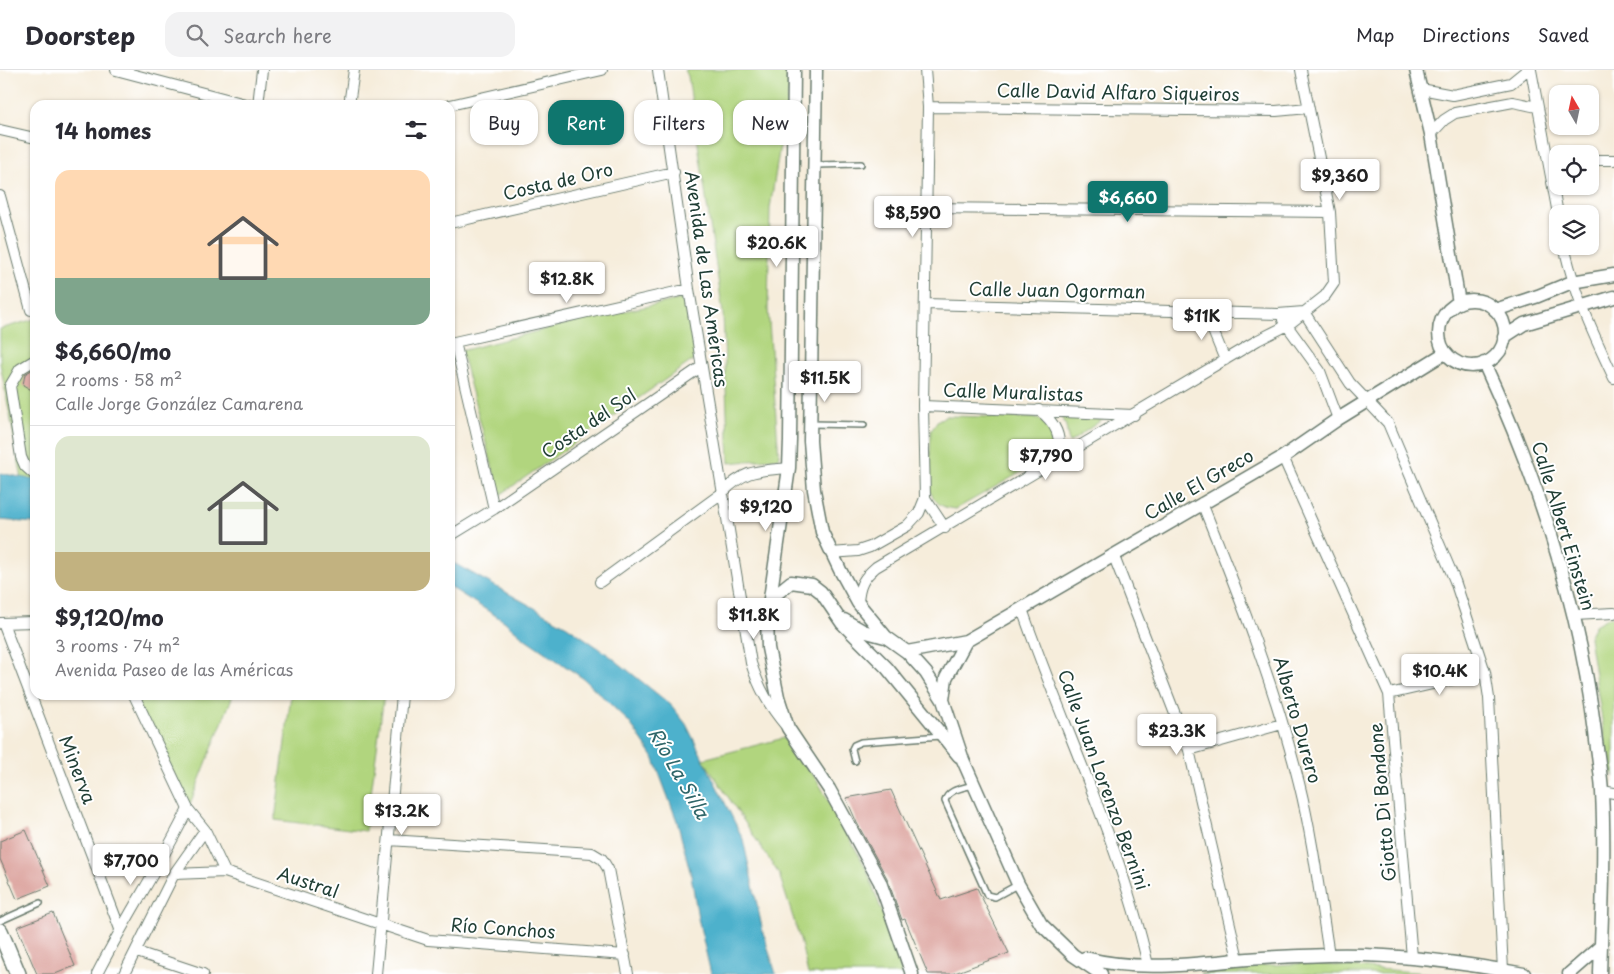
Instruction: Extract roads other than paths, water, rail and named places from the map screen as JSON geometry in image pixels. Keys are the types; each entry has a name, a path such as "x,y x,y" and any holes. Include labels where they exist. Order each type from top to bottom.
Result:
{"main road":[{"path":"0,931 18,974"}],"street":[{"path":"116,70 230,100"},
{"path":"259,100 262,70"},
{"path":"350,100 354,70"},
{"path":"455,104 602,70"},
{"name":"Avenida de Las Américas","path":"658,70 674,172 689,289 722,494"},
{"path":"788,728 778,697 768,648 767,619 789,468 794,70"},
{"path":"816,70 813,164 811,424 814,490 822,532 858,603 886,637 907,652 926,673 943,700 963,760 1018,884 1041,924 1073,955 1101,974"},
{"path":"923,406 928,107 925,70"},
{"path":"858,603 859,587 866,575 1224,360 1258,340 1288,326 1325,296 1334,282 1330,212 1301,70"},
{"path":"1416,70 1430,134 1459,303"},
{"path":"1421,89 1452,96 1511,83 1527,70"},
{"path":"1531,70 1537,107 1549,147"},
{"path":"1430,134 1444,120 1455,113 1513,102 1537,107"},
{"name":"Calle David Alfaro Siqueiros","path":"928,107 1276,111 1308,108"},
{"path":"0,130 30,137"},
{"path":"1599,160 1614,160"},
{"name":"Costa de Oro","path":"455,222 674,172"},
{"path":"0,196 30,310"},
{"path":"926,208 1330,212"},
{"path":"1566,255 1572,282 1581,306 1614,378"},
{"path":"1495,310 1538,296 1572,282 1614,275"},
{"path":"455,341 689,289"},
{"path":"1504,337 1524,324 1614,297"},
{"path":"1478,301 1495,310 1501,318 1504,337 1501,348 1494,357 1474,366 1463,365 1445,353 1440,342 1439,330 1442,319 1449,309 1459,303 1478,301"},
{"name":"Calle Juan Ogorman","path":"925,304 1278,314 1304,312"},
{"path":"1205,311 1224,360"},
{"path":"1304,312 1350,383 1388,423 1431,520 1455,581 1485,672 1489,698 1503,970"},
{"path":"1278,314 1320,371 1338,419"},
{"name":"Calle El Greco","path":"907,652 966,640 1022,609 1113,554 1283,457 1338,419 1445,353"},
{"path":"455,354 494,508"},
{"path":"30,363 20,369 10,386 21,457 24,466 30,471"},
{"name":"Calle Albert Einstein","path":"1484,363 1514,427 1537,491 1574,615 1590,695 1608,792 1600,974"},
{"name":"Costa del Sol","path":"455,533 701,366"},
{"name":"Calle Muralistas","path":"831,553 858,551 870,547 900,530 919,513 924,498 923,406 1134,415"},
{"path":"1039,410 1052,420 1058,430 1060,442 1059,458"},
{"name":"Giotto Di Bondone","path":"1283,457 1389,694 1412,957"},
{"path":"600,582 722,494 737,479 753,471 789,468"},
{"path":"722,494 750,663 759,687 770,708 788,728 829,789 880,882 912,974"},
{"path":"924,498 945,528"},
{"name":"Alberto Durero","path":"1202,504 1265,664 1282,724 1304,809 1329,955"},
{"path":"1113,554 1188,750 1238,959"},
{"path":"770,599 791,582 812,585 821,592 831,609 870,653 887,668 963,760"},
{"path":"831,609 863,631 886,637"},
{"name":"Calle Juan Lorenzo Bernini","path":"1022,609 1107,831 1138,923 1148,965"},
{"path":"1574,615 1614,613"},
{"path":"2,623 30,622"},
{"name":"Minerva","path":"2,623 30,696"},
{"path":"943,700 946,678 966,640"},
{"path":"1389,694 1485,672"},
{"name":"Minerva","path":"32,700 120,929"},
{"path":"136,700 188,809 205,830 225,872"},
{"path":"376,974 402,700"},
{"path":"1188,750 1282,724"},
{"path":"97,974 120,929 175,835 188,809"},
{"path":"124,974 137,952 174,874 205,830"},
{"path":"389,840 592,853 602,859 608,869 628,974"},
{"name":"Austral","path":"174,874 225,872 381,924"},
{"name":"Río Conchos","path":"381,924 428,940 625,955"},
{"path":"1569,974 1601,946"},
{"path":"137,952 203,974"},
{"path":"1073,955 1104,963 1148,965 1179,970 1238,959 1329,955 1412,957 1524,974"},
{"path":"1073,955 1082,974"}],"lane":[{"path":"813,164 861,164"},
{"path":"811,424 864,425"},
{"path":"855,761 852,749 854,745 861,742 942,736"},
{"path":"974,785 951,792 947,795 945,801 979,878 990,897 995,897 1018,884"},
{"path":"0,921 40,904"}],"water":[{"path":"0,473 30,479 30,523 0,520"},
{"name":"Río La Silla","path":"455,564 567,626 610,656 671,705 686,724 743,839 763,932 776,974 711,974 698,918 691,875 677,821 653,757 630,723 584,679 524,638 504,621 455,590"}]}
